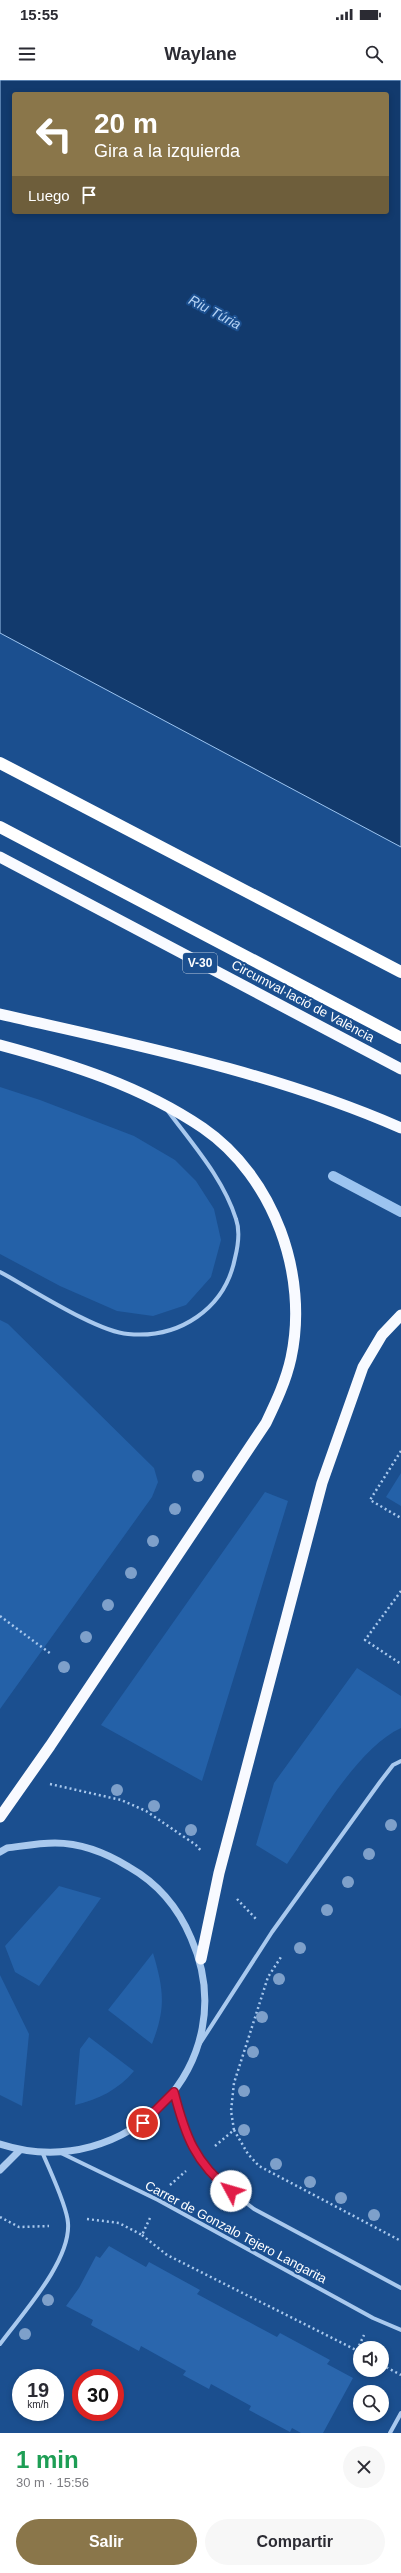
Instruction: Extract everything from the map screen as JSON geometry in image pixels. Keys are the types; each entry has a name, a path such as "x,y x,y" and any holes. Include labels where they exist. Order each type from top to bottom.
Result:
{"highway":[{"path":"0,764 401,972"},
{"path":"0,827 401,1038"},
{"name":"Circumval·lació de València","path":"0,857 401,1069"},
{"path":"0,1014 240,1070 312,1093 401,1128"},
{"path":"0,1045 76,1066 118,1082 204,1129 237,1159 261,1192 279,1227 292,1270 296,1300 291,1358 283,1386 266,1423 27,1779 0,1816"},
{"path":"201,1959 219,1873 322,1483 363,1367 382,1335 401,1315"}],"street":[{"path":"0,1272 94,1323 126,1334 155,1334 169,1331 200,1316 215,1301 233,1271 238,1245 236,1220 219,1181 164,1106"},
{"path":"0,2144 20,2150 43,2154 61,2153 104,2144 143,2123 174,2092 198,2046 272,1932 380,1782 394,1765 401,1760"},
{"path":"0,1852 7,1848 56,1843 105,1853 148,1877 181,1914 201,1959 206,2003 198,2046"},
{"path":"174,2092 188,2139 199,2160 210,2175 254,2209 401,2288"},
{"path":"0,2170 20,2150"},
{"name":"Carrer de Gonzalo Tejero Langarita","path":"61,2153 158,2200 373,2318 401,2330"},
{"path":"0,2344 58,2264 65,2247 68,2223 43,2154"},
{"path":"390,2433 401,2413"}],"path":[{"path":"401,1451 370,1500 401,1518"},
{"path":"401,1591 365,1640 401,1664"},
{"path":"0,1616 51,1654"},
{"path":"27,1779 121,1800 146,1811 196,1845 219,1873 243,1907 272,1932 283,1939 285,1949 268,1977 234,2083 231,2111 234,2130 248,2154 259,2166 401,2241"},
{"path":"142,2235 158,2200 172,2184 234,2130"},
{"path":"0,2217 19,2227 43,2227 88,2219 119,2223 142,2235 167,2255 353,2348"},
{"path":"389,2369 401,2376"}],"shaded area":[{"path":"0,1087 40,1100 134,1136 175,1160 196,1181 214,1209 221,1240 211,1277 186,1305 153,1316 117,1311 60,1286 0,1254"},
{"path":"0,1320 8,1324 154,1468 158,1482 152,1497 0,1709"},
{"path":"401,1473 401,1506 386,1497"},
{"path":"265,1492 288,1501 202,1781 101,1725"},
{"path":"357,1668 401,1696 401,1728 385,1738 353,1769 338,1788 287,1864 256,1845 274,1783"},
{"path":"59,1886 101,1898 39,1986 15,1972 5,1946"},
{"path":"153,1953 162,1999 160,2020 152,2044 108,2010"},
{"path":"0,1975 29,2034 22,2106 0,2095"},
{"path":"89,2037 134,2071 122,2083 108,2093 75,2105 80,2049"}],"water":[{"name":"Riu Túria","path":"0,80 401,80 401,847 0,633"}],"building":[{"path":"109,2246 146,2267 149,2262 200,2290 197,2294 277,2337 280,2333 330,2360 327,2364 353,2378 323,2433 301,2433 292,2428 290,2432 249,2410 251,2406 211,2384 209,2389 183,2375 186,2371 141,2346 139,2351 91,2325 93,2320 66,2306 79,2288 96,2256 100,2258"}],"waterway":[{"path":"333,1176 401,1212"}],"route":[{"path":"143,2123 174,2092 181,2120 188,2139 199,2160 210,2175 231,2191"}]}
